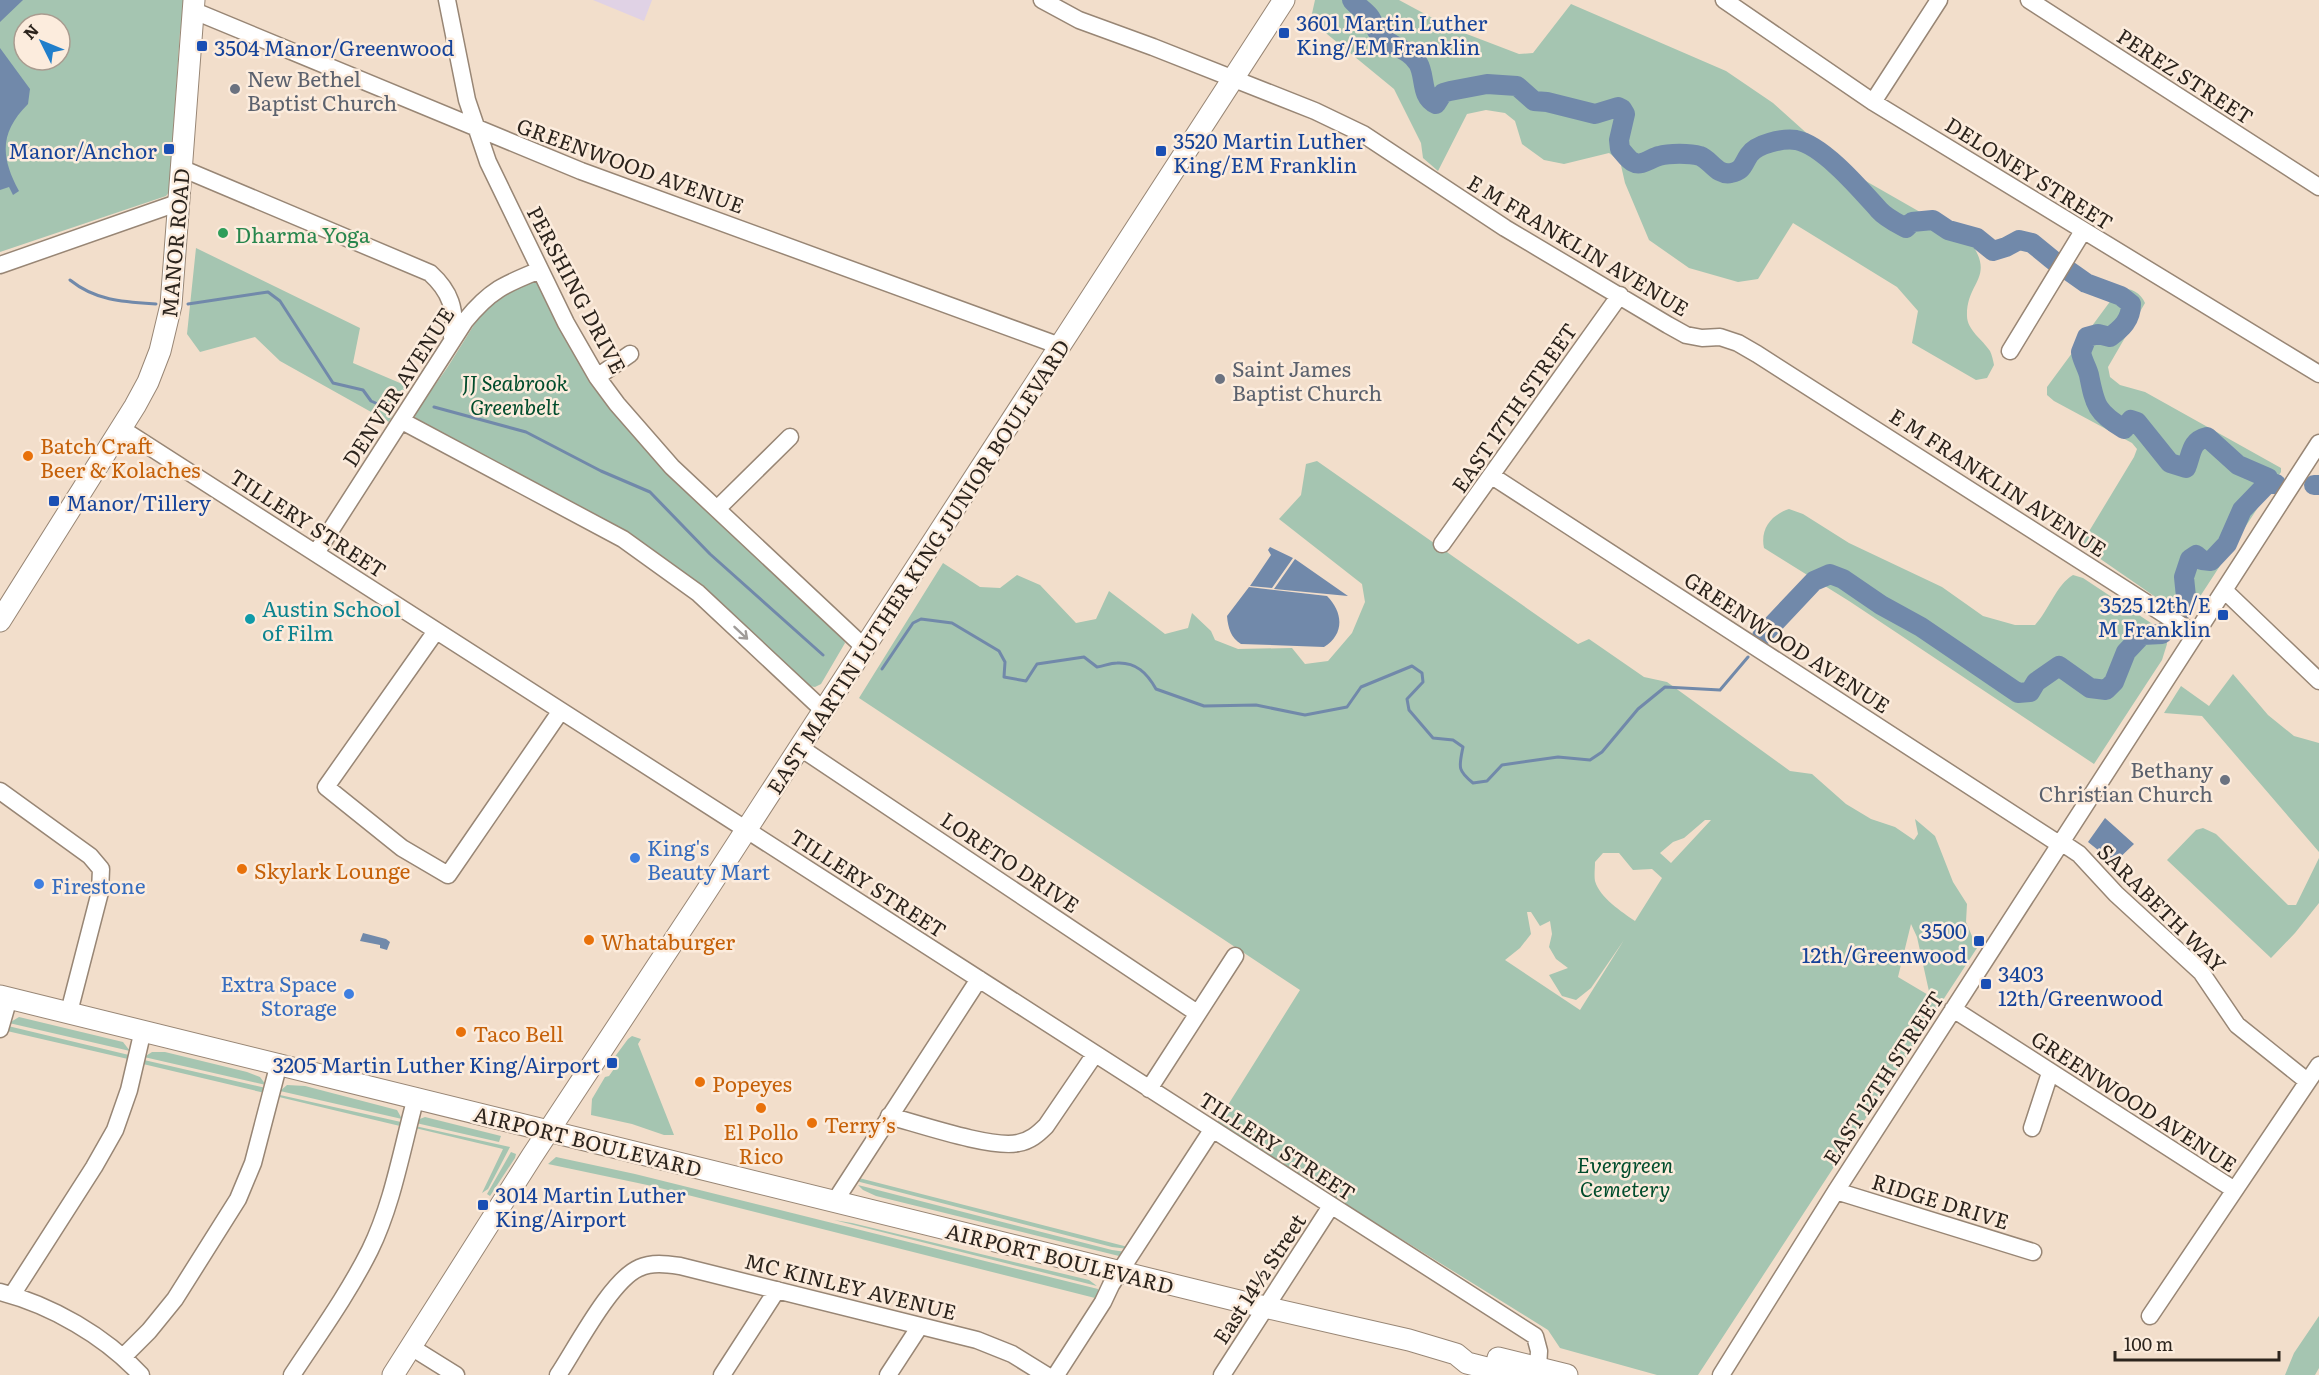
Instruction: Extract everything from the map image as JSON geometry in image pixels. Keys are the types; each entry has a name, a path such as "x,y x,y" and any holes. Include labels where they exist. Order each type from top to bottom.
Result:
{"main road":[{"name":"EAST MARTIN LUTHER KING JUNIOR BOULEVARD","path":"393,1375 1284,0"},
{"name":"MANOR ROAD","path":"0,621 122,429 148,382 166,329 171,305 180,202 193,5"},
{"name":"AIRPORT BOULEVARD","path":"4,997 1265,1308 1409,1340 1456,1354 1467,1362 1514,1375"},
{"name":"AIRPORT BOULEVARD","path":"1456,1354 1470,1351 1567,1375"}],"street":[{"name":"PERSHING DRIVE","path":"447,0 467,100 488,162 566,323 597,377 617,404 672,467 864,647"},
{"name":"E M FRANKLIN AVENUE","path":"1042,0 1089,24 1315,111 1363,135 1505,228 1686,335 1702,338 1720,337 1738,343 1757,354 2195,634"},
{"name":"DELONEY STREET","path":"1724,0 1873,102 2319,374"},
{"path":"1873,102 1939,0"},
{"name":"PEREZ STREET","path":"2029,0 2319,187"},
{"name":"GREENWOOD AVENUE","path":"193,5 518,146 1059,346"},
{"path":"488,162 491,153 498,148 518,146"},
{"path":"181,168 430,273 446,290 454,309 450,343"},
{"path":"0,265 180,202"},
{"path":"2010,351 2083,231"},
{"name":"DENVER AVENUE","path":"316,553 465,321 491,292 540,270"},
{"path":"446,290 464,298 491,292"},
{"name":"EAST 17TH STREET","path":"1442,544 1620,295"},
{"path":"597,377 630,354"},
{"path":"402,421 622,539 698,593 823,710"},
{"name":"TILLERY STREET","path":"122,429 1535,1336 1539,1351 1538,1368"},
{"path":"717,508 790,437"},
{"name":"EAST 12TH STREET","path":"1721,1375 1836,1191 2319,443"},
{"name":"GREENWOOD AVENUE","path":"1492,476 2060,844"},
{"path":"2224,590 2319,681"},
{"path":"436,631 326,787 402,848 448,875 560,712"},
{"name":"LORETO DRIVE","path":"799,747 1197,1013"},
{"path":"0,791 90,856 101,869 100,892 69,1012"},
{"name":"SARABETH WAY","path":"2060,844 2079,854 2116,894 2201,972 2237,1025 2307,1081"},
{"path":"1149,1089 1235,956"},
{"path":"835,1201 979,979"},
{"path":"0,1029 4,997"},
{"name":"GREENWOOD AVENUE","path":"1953,1009 2233,1189"},
{"path":"141,1375 106,1344 69,1321 6,1293 94,1167 116,1130 129,1090 143,1030"},
{"path":"889,1116 995,1143 1017,1144 1036,1136 1053,1118 1095,1054"},
{"path":"123,1357 175,1299 238,1200 253,1163 279,1063"},
{"path":"2150,1316 2233,1189 2319,1065"},
{"path":"2032,1128 2050,1073"},
{"path":"292,1375 353,1281 370,1249 387,1208 416,1097"},
{"path":"1056,1375 1212,1130"},
{"name":"RIDGE DRIVE","path":"1836,1191 2033,1252"},
{"name":"East 14½ Street","path":"1222,1375 1331,1206"},
{"name":"MC KINLEY AVENUE","path":"558,1375 611,1293 628,1274 648,1265 670,1264 977,1340 1001,1349 1046,1375"},
{"path":"722,1375 777,1290"},
{"path":"888,1375 920,1326"},
{"path":"411,1347 456,1375"}],"shaded area":[{"path":"593,0 652,0 644,21"}],"green space":[{"path":"0,0 187,0 180,32 169,192 166,196 0,252"},
{"path":"1315,0 1399,0 1451,28 1519,54 1533,53 1571,4 1726,71 1773,103 1850,172 1969,240 1977,253 1980,272 1968,304 1967,316 1970,326 1992,356 1994,365 1987,378 1976,380 1912,343 1918,311 1897,287 1793,223 1758,279 1738,282 1689,268 1649,240 1625,183 1620,161 1609,153 1564,164 1544,160 1522,144 1515,121 1505,113 1486,110 1467,114 1438,171 1423,158 1421,143 1394,89 1311,18"},
{"path":"196,248 360,328 353,363 407,386 389,422 280,361 255,337 200,352 187,334"},
{"name":"JJ Seabrook Greenbelt","path":"537,280 588,374 841,634 845,643 821,684 815,687 809,686 688,578 416,421 415,416 418,409 484,309 510,289"},
{"path":"2120,288 2135,292 2145,303 2108,367 2110,377 2120,385 2145,392 2281,468 2281,472 2188,615 2180,614 2083,545 2137,449 2132,443 2047,395 2047,387"},
{"name":"Evergreen Cemetery","path":"1317,461 1578,644 1589,639 1644,677 1667,682 1790,771 1812,774 1846,804 1871,819 1895,827 1914,840 1918,834 1915,819 1935,836 1953,882 1967,904 1966,922 1977,948 1698,1375 1657,1375 1560,1348 1548,1330 1216,1124 1300,990 859,698 943,563 980,587 1000,588 1017,575 1040,585 1076,623 1096,619 1109,591 1165,634 1188,628 1192,613 1211,631 1215,640 1238,649 1292,648 1305,664 1328,661 1352,633 1365,602 1362,584 1279,519 1301,495 1306,464","holes":["1705,820 1711,820 1671,863 1660,853 1673,842 1684,838","1603,853 1619,853 1633,870 1652,869 1662,878 1635,921 1612,904 1602,893 1595,881 1595,862","1527,912 1531,912 1540,926 1550,921 1552,934 1549,947 1556,959 1568,968 1549,975 1562,996 1576,1000 1591,988 1624,940 1580,1010 1505,960 1520,948 1531,934","1911,924 1917,937 1930,996 1898,977"]},
{"path":"1789,509 1803,514 1849,543 1942,587 1983,616 2015,625 2035,625 2067,579 2073,575 2083,578 2163,631 2167,644 2162,660 2094,764 1849,601 1764,548 1765,529 1768,524 1777,515"},
{"path":"2233,674 2268,715 2294,736 2319,743 2319,852 2202,716 2164,713 2181,686 2209,706"},
{"path":"2203,828 2216,834 2288,905 2296,905 2319,858 2319,903 2271,958 2167,860 2196,830"},
{"path":"19,1017 123,1042 130,1051 9,1023"},
{"path":"8,1026 129,1055 128,1059 7,1031"},
{"path":"632,1036 641,1039 638,1044 674,1135 664,1135 632,1124 591,1115 592,1099 605,1077 609,1076 616,1066 611,1062"},
{"path":"152,1052 165,1052 247,1072 260,1077 266,1085 144,1057"},
{"path":"144,1060 266,1088 265,1093 143,1064"},
{"path":"287,1085 305,1086 397,1110 402,1119 280,1091"},
{"path":"280,1095 401,1122 400,1126 279,1097"},
{"path":"425,1117 501,1136 499,1142 416,1123 417,1120"},
{"path":"415,1126 510,1147 488,1189 482,1193 503,1149 415,1128"},
{"path":"511,1152 516,1154 515,1158 490,1196 487,1194"},
{"path":"556,1157 635,1174 1098,1289 1098,1294 1095,1298 652,1186 548,1164"},
{"path":"859,1178 1128,1247 1128,1249 1112,1247 860,1182"},
{"path":"858,1185 1126,1252 1119,1256 876,1196"},
{"path":"834,1220 1089,1280 1097,1286"},
{"path":"2319,1316 2319,1368 2315,1375 2285,1375 2294,1353"}],"water":[{"path":"0,0 23,0 0,22"},
{"path":"0,48 12,64 12,72 18,72 30,89 28,104 12,124 6,145 8,167 19,191 13,195 9,187 0,190"},
{"path":"1270,547 1293,558 1272,588 1250,586 1271,555 1268,550"},
{"path":"1295,559 1348,596 1274,589"},
{"path":"1249,587 1327,596 1339,616 1336,636 1324,647 1241,644 1231,632 1227,616"},
{"path":"2105,818 2134,844 2112,865 2088,842"},
{"path":"363,933 386,939 390,942 387,950 380,948 380,945 360,941"}],"waterway":[{"path":"1352,0 1369,16 1381,36 1414,58 1420,68 1425,91 1431,101 1436,104 1443,93 1487,84 1517,86 1534,101 1595,114 1618,107 1625,114 1619,140 1620,149 1631,161 1639,163 1663,155 1691,154 1704,158 1718,170 1726,173 1740,169 1752,151 1757,148 1777,141 1796,140 1818,150 1852,180 1882,213 1906,228 1912,222 1933,220 1948,230 1977,238 1993,251 2019,240 2032,243 2054,261"},
{"path":"2069,271 2086,283 2121,296 2131,304 2128,319 2118,330 2110,337 2098,334 2087,337 2081,352 2095,401 2102,412 2124,429 2131,420 2137,422 2170,463 2186,468 2194,445 2207,437 2238,465 2268,478 2268,483"},
{"path":"70,280 100,296 122,301 156,304"},
{"path":"188,304 268,292 280,301 333,383 363,390 371,401 380,405 392,396 399,398"},
{"path":"434,407 526,432 601,471 650,492 710,554 823,655"},
{"path":"2181,611 2186,597 2184,577 2190,559 2196,555 2202,560 2211,561 2227,544 2242,510 2268,483 2276,484"},
{"path":"2314,485 2319,485"},
{"path":"1762,636 1814,581 1830,574 1843,579 1881,605 1921,627 2018,693 2030,692 2036,682 2059,666 2090,688 2106,690 2114,682 2126,652 2142,635 2164,632"},
{"path":"882,669 913,623 921,619 952,623 999,651 1005,662 1004,677 1026,681 1037,664 1084,657 1097,667 1112,663 1130,664 1145,673 1156,689 1204,706 1256,705 1305,715 1347,707 1361,687 1412,666 1422,673 1423,682 1407,699 1409,710 1433,738 1453,740 1463,747 1460,768 1473,783 1487,781 1502,765 1558,757 1590,760 1602,752 1638,709 1665,687 1720,690 1748,657"}],"place":[{"name":"3601 Martin Luther King/EM Franklin","path":"1284,33"},
{"name":"3504 Manor/Greenwood","path":"202,46"},
{"name":"New Bethel Baptist Church","path":"235,89"},
{"name":"Manor/Anchor","path":"169,149"},
{"name":"3520 Martin Luther King/EM Franklin","path":"1161,151"},
{"name":"Dharma Yoga","path":"223,233"},
{"name":"Saint James Baptist Church","path":"1220,379"},
{"name":"Batch Craft Beer & Kolaches","path":"28,456"},
{"name":"Manor/Tillery","path":"54,501"},
{"name":"3525 12th/E M Franklin","path":"2223,615"},
{"name":"Austin School of Film","path":"250,619"},
{"name":"Bethany Christian Church","path":"2225,780"},
{"name":"King's Beauty Mart","path":"635,858"},
{"name":"Skylark Lounge","path":"242,869"},
{"name":"Firestone","path":"39,884"},
{"name":"Whataburger","path":"589,940"},
{"name":"3500 12th/Greenwood","path":"1979,941"},
{"name":"3403 12th/Greenwood","path":"1986,984"},
{"name":"Extra Space Storage","path":"349,994"},
{"name":"Taco Bell","path":"461,1032"},
{"name":"3205 Martin Luther King/Airport","path":"612,1063"},
{"name":"Popeyes","path":"700,1082"},
{"name":"El Pollo Rico","path":"761,1108"},
{"name":"Terry’s","path":"812,1123"},
{"name":"3014 Martin Luther King/Airport","path":"483,1205"}]}
